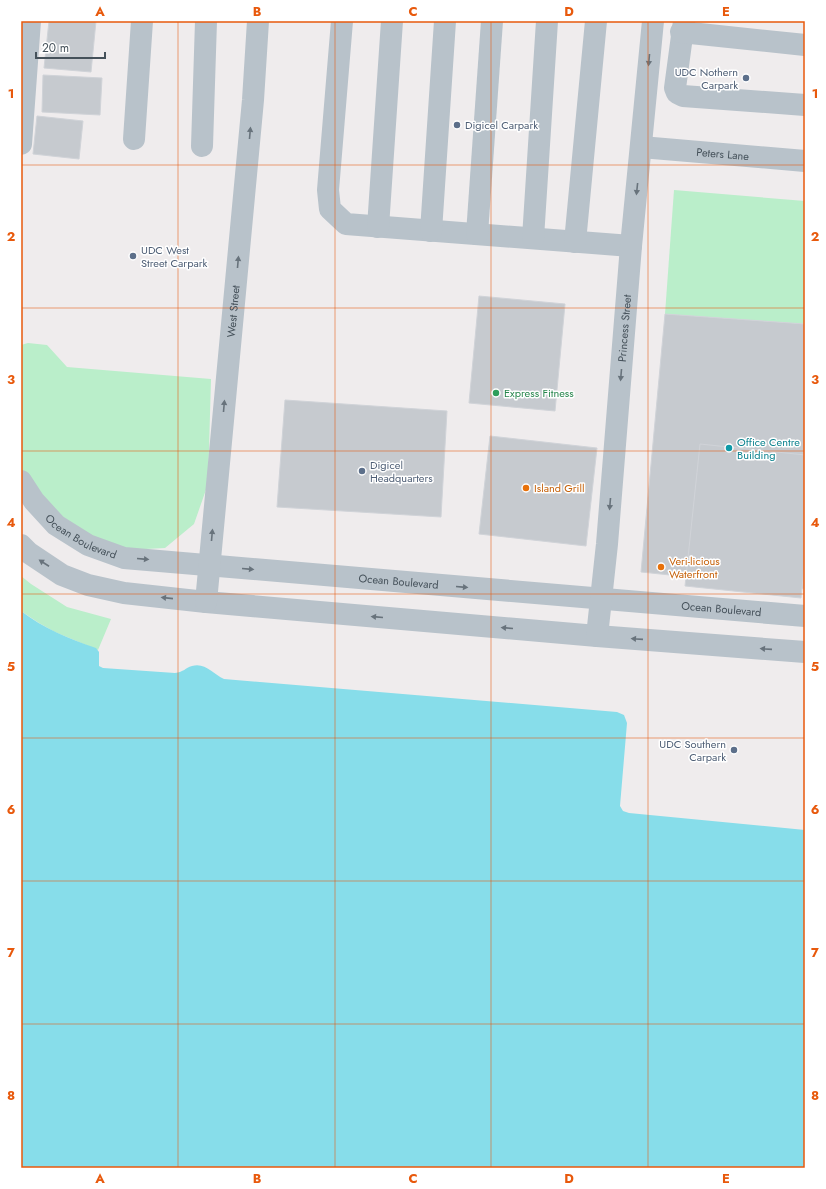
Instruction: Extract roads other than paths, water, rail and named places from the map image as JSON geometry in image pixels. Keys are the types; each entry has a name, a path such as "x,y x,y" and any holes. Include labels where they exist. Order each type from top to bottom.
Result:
{"street":[{"path":"21,144 30,21"},
{"path":"134,139 142,21"},
{"path":"202,146 206,21"},
{"name":"West Street","path":"206,602 253,100 258,21"},
{"path":"342,21 328,190 330,209 346,224 631,246"},
{"path":"378,227 392,21"},
{"path":"431,231 445,21"},
{"path":"477,234 492,21"},
{"path":"533,238 547,21"},
{"path":"575,242 596,21"},
{"name":"Princess Street","path":"597,636 631,246 653,21"},
{"path":"805,45 683,27 675,88 677,93 683,96 805,106"},
{"name":"Peters Lane","path":"641,148 805,161"},
{"name":"Ocean Boulevard","path":"21,481 34,501 56,525 88,545 124,558 805,616"},
{"path":"21,545 29,553 62,575 88,585 124,593 206,602 597,636 805,652"}],"water":[{"path":"21,611 38,623 76,641 96,648 99,652 99,666 103,668 175,673 197,665 205,667 224,679 617,712 624,715 627,723 620,806 623,811 629,813 805,830 805,1168 21,1168"}],"place":[{"name":"UDC Nothern Carpark","path":"746,78"},
{"name":"Digicel Carpark","path":"457,125"},
{"name":"UDC West Street Carpark","path":"133,256"},
{"name":"Express Fitness","path":"496,393"},
{"name":"Office Centre Building","path":"729,448"},
{"name":"Digicel Headquarters","path":"362,471"},
{"name":"Island Grill","path":"526,488"},
{"name":"Veri-licious Waterfront","path":"661,567"},
{"name":"UDC Southern Carpark","path":"734,750"}]}
